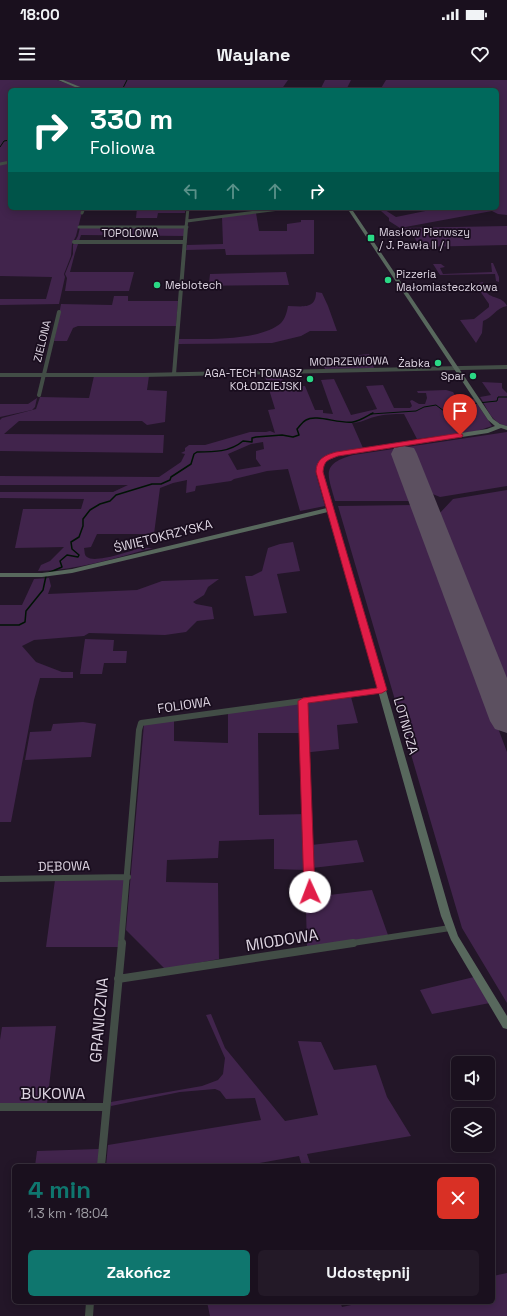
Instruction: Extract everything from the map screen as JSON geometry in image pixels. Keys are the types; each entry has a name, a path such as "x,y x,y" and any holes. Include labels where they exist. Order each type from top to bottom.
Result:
{"main road":[{"path":"60,80 81,88"},
{"path":"350,210 494,423 507,428"},
{"name":"LOTNICZA","path":"500,426 488,431 331,455 323,460 319,468 450,928 507,1025"},
{"name":"ŚWIĘTOKRZYSKA","path":"0,575 42,575 87,568 330,508"}],"street":[{"path":"174,374 188,210"},
{"path":"187,221 272,210"},
{"path":"79,227 187,227"},
{"name":"TOPOLOWA","path":"74,242 185,242"},
{"name":"ZIELONA","path":"39,395 58,312"},
{"name":"MODRZEWIOWA","path":"0,375 174,374 507,367"},
{"name":"FOLIOWA","path":"128,877 139,730 142,724 382,690"},
{"path":"303,701 310,892"},
{"name":"DĘBOWA","path":"0,878 128,877"},
{"name":"GRANICZNA","path":"101,1164 128,877"},
{"name":"MIODOWA","path":"118,979 450,928"},
{"name":"BUKOWA","path":"0,1107 106,1107"},
{"path":"89,1316 90,1304"}],"shaded area":[{"path":"0,80 57,80 79,88 8,88 8,162 0,164"},
{"path":"61,80 288,80 282,88 83,88"},
{"path":"325,80 351,80 347,88 321,88"},
{"path":"386,80 507,80 507,215 498,214 492,211 400,228 389,221 389,218 381,211 385,210 396,217 430,210 499,210 499,88 381,88"},
{"path":"8,163 8,210 82,210 76,236 72,244 71,256 64,274 65,277 59,304 0,305 0,299 46,299 52,277 0,276 0,164"},
{"path":"137,210 185,210 185,213 158,213 157,218 136,218"},
{"path":"256,213 259,231 287,231 287,224 301,222 301,220 314,220 314,254 226,255 225,249 186,250 187,245 223,244 222,217"},
{"path":"507,226 507,245 419,247 415,238 401,228"},
{"path":"80,227 185,228 184,236 81,235 70,272 134,272 129,291 65,291 67,278 65,274 73,254 73,245 78,236"},
{"path":"491,263 493,263 499,277 499,282 496,281 495,274 440,275 433,264 441,264 445,267 440,268 443,274 492,272"},
{"path":"286,272 289,285 184,286 184,283 209,283 210,274"},
{"path":"483,282 484,288 489,295 501,300 507,306 503,307 483,321 482,333 476,343 460,320 474,319 489,307 489,304 480,291 479,283"},
{"path":"316,292 322,293 337,331 310,331 301,336 272,343 178,344 179,339 232,338 247,336 272,329 281,323 286,315 288,306 307,306 311,304 314,302"},
{"path":"114,296 128,296 128,301 178,301 176,326 78,326 73,328 67,341 54,341 61,304 112,305"},
{"path":"369,354 374,368 325,369 323,363 349,360 359,355"},
{"path":"280,372 285,387 305,386 315,410 323,410 323,413 333,414 321,380 334,379 351,415 377,409 366,386 383,385 394,408 410,408 412,406 410,401 412,400 419,404 425,404 427,398 426,393 418,393 417,391 446,390 453,392 460,403 474,399 492,426 477,431 417,439 404,414 374,417 361,422 352,423 363,448 333,453 322,458 320,461 316,474 325,506 300,511 288,469 267,471 231,481 196,486 195,491 186,493 187,480 160,488 154,534 97,534 91,547 84,548 86,556 91,559 96,559 124,553 134,550 134,548 153,548 82,566 38,571 41,565 50,561 64,547 15,548 23,509 81,509 84,499 0,498 0,492 113,492 128,485 0,485 0,476 159,477 181,462 185,454 181,453 185,451 185,448 189,445 205,445 250,432 270,431 275,433 268,410 275,409 264,373","holes":["263,442 264,449 256,451 256,459 261,466 237,470 228,454 251,444"]},
{"path":"94,376 149,376 147,390 167,391 165,422 147,425 142,421 19,421 4,434 164,435 163,453 0,451 0,420 2,418 36,409 40,397 89,398"},
{"path":"482,382 502,383 502,388 507,393 507,426 497,422 494,419 480,397 491,395"},
{"path":"37,398 35,407 32,410 0,417 0,404 28,404"},
{"path":"507,432 507,486 440,497 430,493 412,501 335,501 330,484 329,472 335,462 342,458 353,455"},
{"path":"507,490 507,690 438,515 453,499"},
{"path":"414,505 507,752 507,1003 462,928 338,506"},
{"path":"293,542 300,571 277,574 287,613 254,616 245,576 252,576 262,571 268,548"},
{"path":"49,578 51,586 48,594 137,590 162,581 219,579 208,587 204,595 193,602 212,607 214,619 197,621 186,632 165,635 89,633 84,636 34,640 22,646 36,662 62,672 73,672 73,678 40,678 34,700 11,822 0,822 0,605 22,605 34,579"},
{"path":"85,639 114,640 113,651 127,651 126,663 104,663 102,674 80,674"},
{"path":"351,697 358,723 337,725 339,749 302,753 301,733 258,733 259,815 309,814 311,845 357,840 364,862 312,868 312,897 372,890 388,935 307,948 305,870 274,869 274,839 219,841 218,858 167,860 166,882 218,883 219,959 165,969 126,930 144,724 174,720 174,741 228,743 228,713"},
{"path":"83,722 96,724 91,757 25,760 30,732 51,731 53,724"},
{"path":"55,880 125,880 118,947 46,947"},
{"path":"474,977 490,1003 432,1014 420,990"},
{"path":"211,1014 225,1048 285,1121 318,1115 298,1041 321,1042 334,1070 376,1065 387,1097 411,1136 307,1154 310,1164 301,1164 299,1156 254,1164 106,1164 108,1145 261,1120 255,1098 226,1099 220,1091 215,1089 180,1092 111,1106 111,1102 202,1086 218,1080 223,1074 225,1058 206,1015"},
{"path":"56,1026 47,1104 0,1106 0,1040 2,1027"},
{"path":"99,1149 98,1164 35,1164 37,1151"},
{"path":"507,1273 507,1316 210,1316 207,1304 341,1304 342,1307 356,1304 495,1304 495,1276"}],"waterway":[{"path":"123,88 127,80"},
{"path":"0,147 4,141 8,140"},
{"path":"371,414 416,411 424,407 436,405 444,411 459,409 468,404 497,401 498,397 507,397"},
{"path":"48,573 62,567 60,561 67,555 78,557 79,555 72,549 71,542 79,537 83,526 83,519 90,510 100,504 110,501 116,495 152,484 161,484 170,480 171,477 191,464 194,454 197,452 227,449 238,445 243,441 252,442 252,438 256,437 282,435 293,437 299,435 297,429 303,422 310,418 353,422 361,420 371,414"},
{"path":"0,625 19,625 25,622 26,611 43,590 46,576"}],"runway":[{"path":"404,454 507,721"}],"place":[{"name":"Masłow Pierwszy / J. Pawła II / I","path":"371,238"},
{"name":"Pizzeria Małomiasteczkowa","path":"388,280"},
{"name":"Meblotech","path":"157,285"},
{"name":"Żabka","path":"438,363"},
{"name":"Spar","path":"473,376"},
{"name":"AGA-TECH TOMASZ KOŁODZIEJSKI","path":"310,379"}],"route":[{"path":"310,892 303,701 382,690 319,468 323,460 331,455 460,435"}]}
